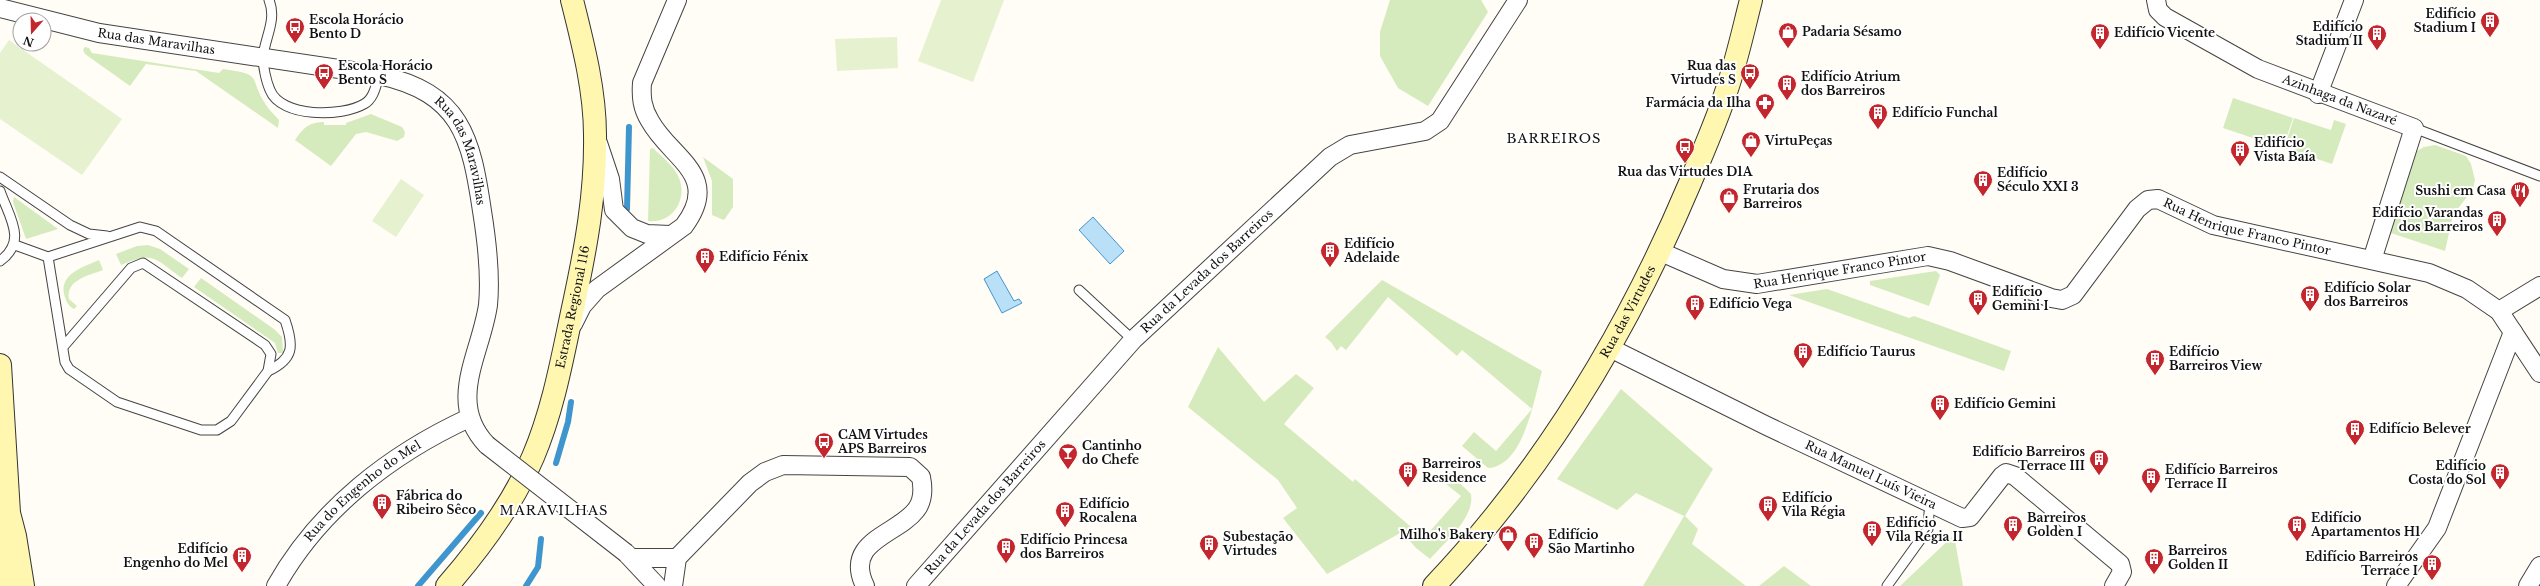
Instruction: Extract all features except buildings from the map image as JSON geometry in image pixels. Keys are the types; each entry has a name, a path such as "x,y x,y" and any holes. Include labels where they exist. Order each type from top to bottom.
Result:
{"main road":[{"name":"Estrada Regional 116","path":"447,586 483,543 505,512 533,457 550,406 568,333 589,232 594,185 595,135 590,83 572,0"},
{"name":"Rua das Virtudes","path":"1434,586 1491,522 1515,490 1579,397 1610,348 1661,252 1726,94 1751,0"},
{"path":"0,365 9,513 15,536 23,586"},
{"path":"0,487 6,467"},
{"path":"4,586 2,549 9,513"}],"street":[{"path":"568,333 582,306 597,289 684,226 692,216 696,202 696,179 691,168 650,121 641,96 642,83 677,0"},
{"name":"Rua da Levada dos Barreiros","path":"916,586 1132,340 1330,156 1350,145 1425,131 1440,121 1518,0"},
{"name":"Azinhaga da Nazaré","path":"2156,0 2158,10 2165,17 2258,69 2318,94 2414,128"},
{"path":"2318,94 2354,0"},
{"name":"Rua das Maravilhas","path":"0,1 8,10 88,31 379,75 417,87 446,107 461,127 474,161 484,224 489,284 483,327 467,388 469,418 474,428 487,445 630,556"},
{"path":"2372,260 2414,128"},
{"path":"595,135 610,179 614,210 628,226 647,234 670,235"},
{"name":"Rua Henrique Franco Pintor","path":"1661,252 1723,279 1757,284 1928,256 1950,260 2039,294 2062,300 2073,296 2142,203 2154,199 2163,201 2220,227 2434,275 2468,289 2499,311 2540,373"},
{"path":"2499,311 2540,286"},
{"path":"2396,586 2437,528 2512,332"},
{"name":"Rua Manuel Luís Vieira","path":"1610,348 1767,426 1933,505 1966,519 1970,517 2002,476 2006,473 2015,476 2120,564 2122,572 2114,586"},
{"name":"Rua do Engenho do Mel","path":"282,581 306,542 356,488 389,462 469,418"},
{"path":"673,586 677,558 750,483 765,472 783,465 910,467 920,477 921,501 916,510 868,545 861,560 860,576 865,586"},
{"path":"630,556 677,558"},
{"path":"630,556 657,586"},
{"path":"2528,586 2540,566"}],"lane":[{"path":"269,0 271,6 271,25 263,57 270,90 278,101 294,110 304,112 348,110 365,104 372,97 379,75"},
{"name":"Azinhaga da Nazaré","path":"2414,128 2540,176"},
{"path":"0,177 70,225 89,234 113,236"},
{"path":"0,191 16,236 15,245 0,261"},
{"path":"15,245 48,257 140,227 156,231 285,320 290,334 291,349 283,364 268,371"},
{"path":"48,257 63,347 64,362 70,369 118,402 201,430 217,430 231,421 268,371 271,354 264,345 152,267 143,263 131,268 63,347"},
{"path":"1079,290 1132,340"},
{"path":"1886,586 1928,529 1929,513 1933,505"}],"green space":[{"path":"941,0 1004,0 973,82 918,61"},
{"path":"1390,0 1481,0 1488,12 1428,106 1398,88 1380,56 1380,32"},
{"path":"897,37 898,68 837,71 835,39"},
{"path":"9,40 12,42 12,52 26,52 122,119 82,175 0,119 0,53"},
{"path":"85,47 89,48 92,53 219,73 223,69 245,73 254,79 260,96 279,120 278,128 196,71 146,64 130,86 85,54 83,50"},
{"path":"2233,98 2293,118 2283,148 2223,128"},
{"path":"371,114 402,127 405,132 404,137 397,141 366,132 356,134 331,166 295,140 307,126 314,123 324,122 324,125 346,125 346,123"},
{"path":"2294,118 2331,130 2334,120 2346,124 2332,164 2284,148"},
{"path":"2435,145 2466,156 2471,164 2475,180 2473,189 2453,215 2445,251 2388,232 2415,152 2424,147"},
{"path":"653,148 668,162 677,174 681,186 681,194 676,209 671,215 657,221 648,221 650,149"},
{"path":"703,157 733,179 733,207 724,220 712,215 712,181"},
{"path":"401,179 424,195 396,237 372,221"},
{"path":"14,197 58,229 26,239 13,202"},
{"path":"148,245 160,249 189,269 182,278 159,261 153,259 141,258 121,265 116,254 137,246"},
{"path":"99,260 103,270 85,276 71,287 69,299 77,306 74,309 68,303 64,294 66,281 69,276 80,268"},
{"path":"1936,271 1940,275 1929,306 1870,285 1870,281"},
{"path":"201,278 274,329 282,337 283,353 278,353 275,343 194,287"},
{"path":"1382,280 1542,371 1531,413 1526,429 1519,444 1510,456 1500,464 1488,468 1462,446 1474,432 1496,451 1532,409 1462,350 1457,356 1388,297 1346,350 1341,346 1337,351 1331,342 1325,337"},
{"path":"1827,289 1909,318 1914,316 2011,351 2004,371 1789,295"},
{"path":"1218,347 1264,402 1296,374 1314,388 1284,424 1353,482 1355,479 1424,538 1461,496 1441,480 1448,472 1471,494 1471,503 1468,512 1457,530 1430,559 1416,548 1402,532 1327,574 1283,518 1297,508 1278,480 1188,407"},
{"path":"1621,389 1713,469 1685,516 1698,529 1692,544 1746,586 1643,586 1684,516 1636,493 1617,510 1557,479"},
{"path":"1954,535 1963,586 1900,586"},
{"path":"1784,566 1811,586 1759,586"}],"water":[{"path":"1093,217 1124,251 1110,264 1079,230"},
{"path":"997,271 1014,301 1019,299 1022,303 1002,313 984,279"}],"waterway":[{"path":"627,209 629,127"},
{"path":"556,463 568,422 571,402"},
{"path":"418,586 481,513"},
{"path":"526,586 538,567 541,539"}],"place":[{"name":"Edifício Stadium I","path":"2490,38"},
{"name":"Escola Horácio Bento D","path":"295,44"},
{"name":"Padaria Sésamo","path":"1788,49"},
{"name":"Edifício Vicente","path":"2100,50"},
{"name":"Edifício Stadium II","path":"2377,51"},
{"name":"Escola Horácio Bento S","path":"324,90"},
{"name":"Rua das Virtudes S","path":"1750,90"},
{"name":"Edifício Atrium dos Barreiros","path":"1787,101"},
{"name":"Farmácia da Ilha","path":"1765,120"},
{"name":"Edifício Funchal","path":"1878,130"},
{"name":"VirtuPeças","path":"1751,158"},
{"name":"Rua das Virtudes D1A","path":"1685,164"},
{"name":"Edifício Vista Baía","path":"2240,167"},
{"name":"Edifício Século XXI 3","path":"1983,197"},
{"name":"Sushi em Casa","path":"2520,208"},
{"name":"Frutaria dos Barreiros","path":"1729,214"},
{"name":"Edifício Varandas dos Barreiros","path":"2497,237"},
{"name":"Edifício Adelaide","path":"1330,268"},
{"name":"Edifício Fénix","path":"705,274"},
{"name":"Edifício Solar dos Barreiros","path":"2310,312"},
{"name":"Edifício Gemini I","path":"1978,316"},
{"name":"Edifício Vega","path":"1695,321"},
{"name":"Edifício Taurus","path":"1803,369"},
{"name":"Edifício Barreiros View","path":"2155,376"},
{"name":"Edifício Gemini","path":"1940,421"},
{"name":"Edifício Belever","path":"2355,446"},
{"name":"CAM Virtudes APS Barreiros","path":"824,459"},
{"name":"Cantinho do Chefe","path":"1068,470"},
{"name":"Edifício Barreiros Terrace III","path":"2099,476"},
{"name":"Barreiros Residence","path":"1408,488"},
{"name":"Edifício Costa do Sol","path":"2500,490"},
{"name":"Edifício Barreiros Terrace II","path":"2151,494"},
{"name":"Fábrica do Ribeiro Sêco","path":"382,520"},
{"name":"Edifício Vila Régia","path":"1768,522"},
{"name":"Edifício Rocalena","path":"1065,528"},
{"name":"Barreiros Golden I","path":"2013,542"},
{"name":"Edifício Apartamentos H1","path":"2297,542"},
{"name":"Edifício Vila Régia II","path":"1872,547"},
{"name":"Milho's Bakery","path":"1508,552"},
{"name":"Edifício São Martinho","path":"1534,559"},
{"name":"Subestação Virtudes","path":"1209,561"},
{"name":"Edifício Princesa dos Barreiros","path":"1006,564"},
{"name":"Edifício Engenho do Mel","path":"242,573"},
{"name":"Barreiros Golden II","path":"2154,575"},
{"name":"Edifício Barreiros Terrace I","path":"2432,581"}],"district":[{"name":"BARREIROS","path":"1554,138"},
{"name":"MARAVILHAS","path":"554,510"}]}
